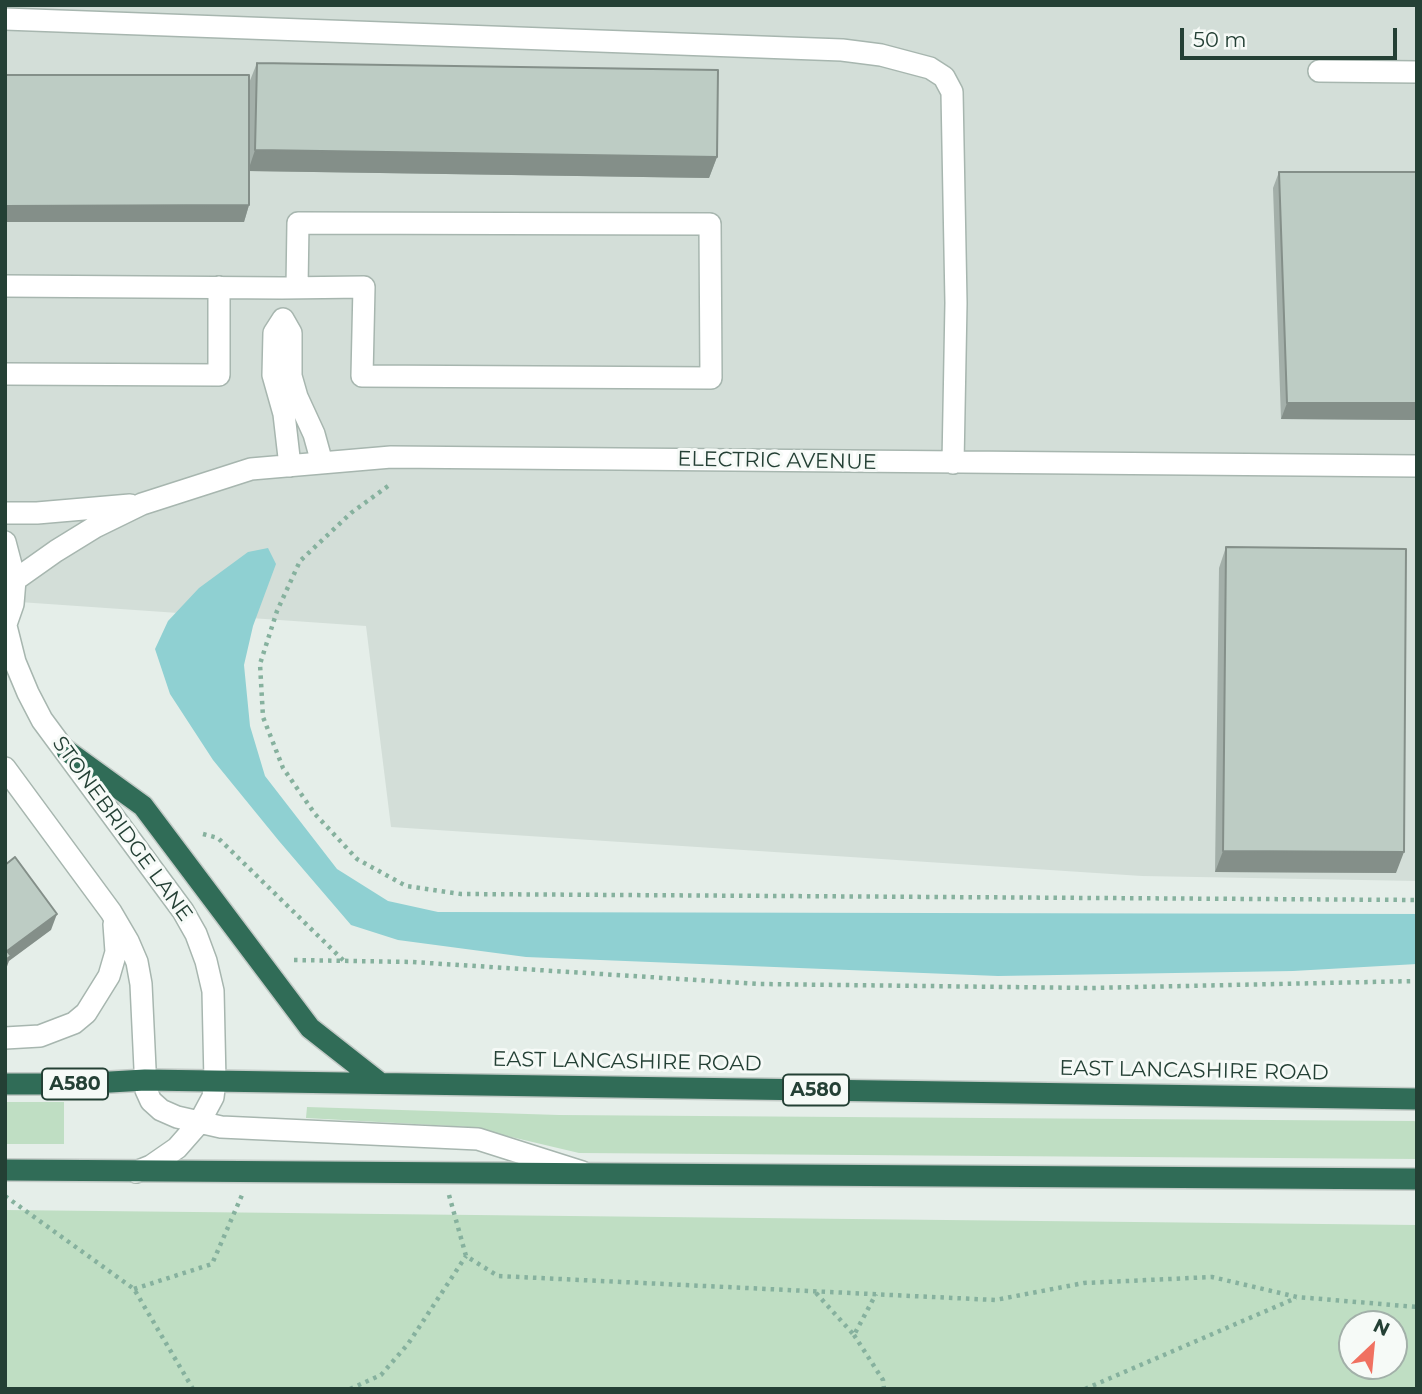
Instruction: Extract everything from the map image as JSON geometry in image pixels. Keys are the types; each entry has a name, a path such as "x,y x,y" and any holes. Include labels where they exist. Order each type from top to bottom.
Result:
{"highway":[{"path":"67,751 143,806 310,1028 380,1083"},
{"name":"EAST LANCASHIRE ROAD","path":"5,1084 145,1080 1415,1099"},
{"path":"5,1170 1417,1179"}],"street":[{"path":"5,19 842,50 881,55 930,68 944,77 952,92 956,303 953,463"},
{"path":"1319,71 1417,72"},
{"path":"5,286 219,286 289,288 364,288 362,376 710,377 710,224 299,223 289,288 283,319 274,333 273,375 284,414 290,466"},
{"path":"5,374 219,374 219,286"},
{"path":"283,319 291,333 291,376 297,397 314,433 322,463"},
{"name":"ELECTRIC AVENUE","path":"15,580 95,527 142,503 251,469 391,457 1417,466"},
{"name":"ELECTRIC AVENUE","path":"5,513 37,513 142,503"},
{"path":"5,542 15,580 13,604 6,627"},
{"name":"STONEBRIDGE LANE","path":"6,627 15,662 43,720 183,911 206,961 214,991 213,1097 188,1137 165,1158 136,1172"},
{"path":"5,768 111,912 128,941 139,973 145,1080 150,1101 160,1110 220,1127 478,1139 587,1173"},
{"path":"5,1038 40,1036 74,1023 86,1013 109,976 116,952 117,933 111,912"}],"path":[{"path":"388,486 351,513 300,561 277,611 260,664 263,717 283,768 315,814 357,859 406,886 461,894 1417,900"},
{"path":"203,834 218,838 344,961"},
{"path":"294,960 412,962 759,985 1090,988 1417,981"},
{"path":"134,1289 212,1264 253,1171"},
{"path":"442,1173 466,1256 498,1276 995,1300 1084,1283 1212,1277 1297,1297 1417,1307"},
{"path":"5,1196 134,1289 193,1389"},
{"path":"350,1389 381,1375 408,1344 466,1256"},
{"path":"816,1293 854,1335 883,1380 884,1389"},
{"path":"854,1335 876,1294"},
{"path":"1085,1389 1297,1297"}],"shaded area":[{"path":"5,5 1417,5 1417,881 1142,876 391,827 366,626 5,601"}],"green space":[{"path":"5,1102 64,1102 64,1144 5,1144"},
{"path":"307,1107 559,1115 1414,1121 1417,1122 1417,1159 579,1153 469,1127 306,1118"},
{"path":"5,1210 1417,1225 1417,1389 5,1389"}],"water":[{"path":"268,548 276,564 253,626 244,665 250,726 265,776 337,869 388,901 438,912 1417,914 1417,964 1293,971 998,976 526,957 398,940 351,925 213,760 170,694 155,649 168,621 199,588 248,552"}],"building":[{"path":"257,63 718,70 717,157 255,150"},
{"path":"5,75 249,75 249,205 5,206"},
{"path":"1279,172 1417,172 1417,403 1287,403"},
{"path":"1226,547 1406,549 1404,852 1223,851"},
{"path":"15,857 57,914 7,951 11,956 5,960 5,865"}]}
